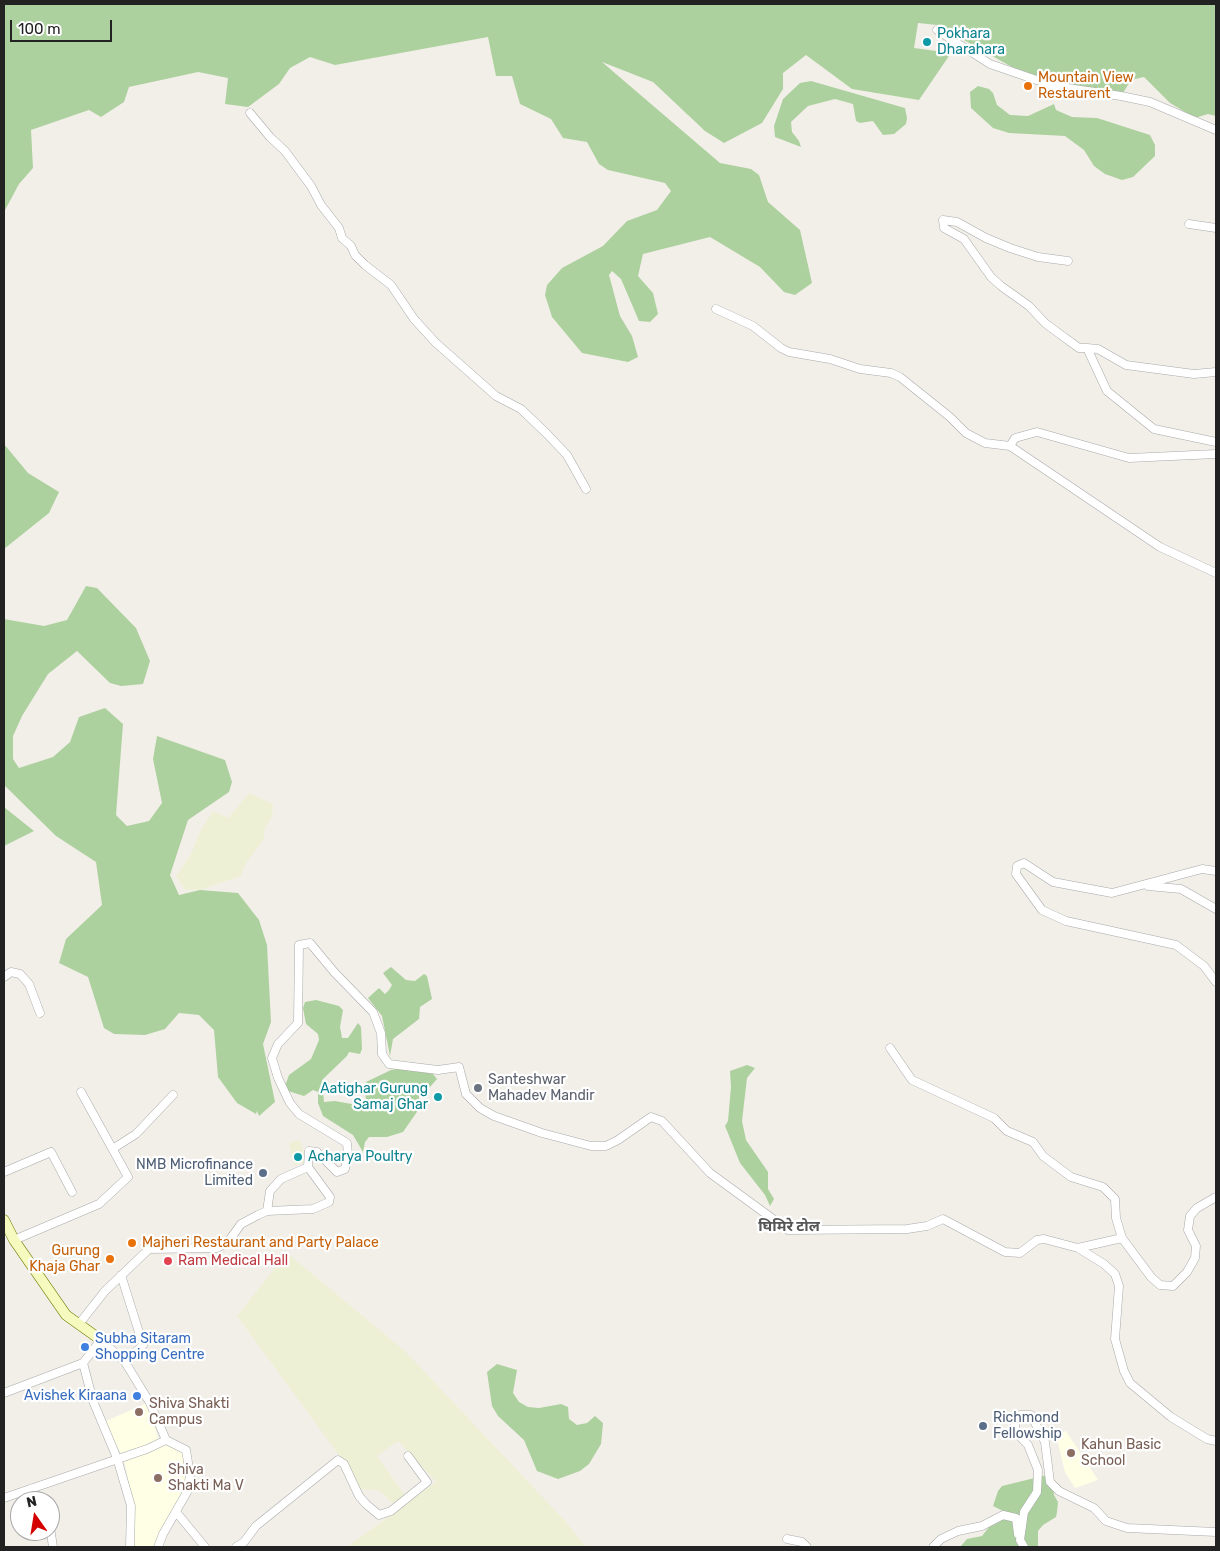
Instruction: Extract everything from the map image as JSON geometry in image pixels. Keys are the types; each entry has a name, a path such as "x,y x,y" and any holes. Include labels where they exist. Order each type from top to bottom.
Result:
{"main road":[{"path":"4,1220 14,1240 66,1315 101,1340"}],"street":[{"path":"937,30 990,64 1054,86 1150,102 1216,130"},
{"path":"250,113 284,151 311,186 321,205 339,228 342,238 351,246 355,255 365,266 391,284 414,319 436,344 496,396 521,408 548,434 567,455 586,489"},
{"path":"1068,261 1038,257 1010,248 986,238 957,222 943,220 944,228 964,239 996,281 1029,306 1044,323 1079,348 1098,349 1126,364 1194,374 1216,372"},
{"path":"1189,224 1216,228"},
{"path":"716,308 740,319 789,352 830,359 860,369 891,373 900,377 966,433 985,443 1010,446 1160,547 1216,573"},
{"path":"1087,348 1107,391 1154,429 1216,442"},
{"path":"1010,446 1016,438 1037,432 1129,458 1216,454"},
{"path":"1216,871 1202,868 1143,886 1112,893 1086,890 1053,882 1024,863 1017,866 1016,874 1042,910 1066,921 1176,945 1204,966 1216,982"},
{"path":"1143,886 1181,889 1216,909"},
{"path":"79,1324 121,1275 149,1249 217,1248 228,1242 242,1224 267,1211 280,1212 313,1209 329,1202 330,1197 308,1167 309,1151 317,1152 337,1172 345,1168 348,1156 347,1143 299,1114 290,1104 278,1078 272,1058 278,1044 298,1023 299,945 310,943 372,1012 381,1033 382,1054 389,1064 438,1070 459,1066 466,1094 480,1108 494,1116 542,1133 591,1146 606,1146 652,1117 662,1121 710,1173 788,1230 907,1229 927,1226 944,1219 1005,1252 1020,1252 1036,1240 1044,1239 1078,1248 1104,1264 1115,1274 1119,1286 1115,1339 1124,1371 1130,1382 1171,1417 1207,1439 1216,1441"},
{"path":"4,976 11,972 20,974 29,984 40,1013"},
{"path":"890,1048 912,1080 994,1118 1007,1132 1033,1142 1044,1156 1071,1177 1104,1187 1115,1199 1116,1218 1122,1238 1151,1277 1160,1285 1173,1286 1187,1272 1195,1258 1196,1246 1188,1230 1190,1216 1197,1208 1216,1197"},
{"path":"14,1240 107,1198 128,1177 114,1148 81,1092"},
{"path":"114,1148 136,1134 173,1096"},
{"path":"4,1172 50,1152 72,1192"},
{"path":"267,1211 270,1190 281,1179 308,1167"},
{"path":"1078,1248 1122,1238"},
{"path":"121,1275 143,1347 124,1362"},
{"path":"4,1393 83,1363 101,1340 124,1362 150,1403 166,1440 186,1450 189,1484 187,1492 177,1513 162,1534 158,1547"},
{"path":"83,1363 93,1401 117,1458 131,1506 130,1547"},
{"path":"1020,1545 1024,1512 1037,1492 1038,1470 1028,1445 1015,1431 1014,1423 1020,1414 1031,1415 1045,1442 1050,1482 1059,1491 1094,1508 1106,1521 1127,1528 1216,1532"},
{"path":"4,1498 166,1440"},
{"path":"236,1547 244,1542 256,1526 338,1460 344,1464 359,1496 366,1504 379,1515 390,1511 427,1482 408,1456"},
{"path":"177,1513 204,1547"},
{"path":"933,1547 941,1539 958,1532 982,1526 1003,1514 1016,1518 1020,1545"},
{"path":"787,1538 802,1542 807,1547"},
{"path":"1020,1545 1024,1547"}],"shaded area":[{"path":"249,793 273,804 272,817 265,828 264,839 246,863 241,876 200,890 185,890 176,876 191,854 200,832 213,811 228,818"},
{"path":"300,1140 306,1162 294,1165 289,1143"},
{"path":"287,1253 405,1351 566,1522 586,1547 347,1547 436,1482 398,1441 377,1456 407,1498 394,1505 379,1490 357,1489 348,1464 341,1458 237,1316"},
{"name":"Shiva Shakti Ma V","path":"147,1403 159,1441 183,1449 188,1482 179,1504 154,1546 134,1547 135,1516 124,1459 104,1422"},
{"name":"Kahun Basic School","path":"1066,1431 1098,1480 1075,1488 1065,1472 1056,1434"}],"green space":[{"path":"4,4 1216,4 1216,116 1208,114 1195,118 1170,103 1144,77 1131,80 1123,93 1058,83 1019,71 937,25 918,23 914,48 951,53 919,100 852,89 806,55 783,73 783,89 762,123 724,143 705,131 653,82 602,62 720,163 751,169 759,175 768,202 800,230 812,283 795,295 784,292 760,267 710,237 643,254 638,276 653,293 658,314 650,322 639,321 621,279 612,271 609,275 620,316 632,336 638,357 628,362 582,353 552,317 545,295 547,285 562,268 603,246 627,221 657,210 671,191 665,183 608,170 599,164 587,142 563,138 551,119 520,104 512,76 496,76 488,37 335,65 310,57 290,68 279,84 248,107 225,104 228,78 198,72 129,87 124,102 101,117 89,110 31,130 33,168 19,184 4,212"},
{"path":"811,81 905,108 906,124 894,134 883,135 873,121 860,123 856,121 853,104 835,99 808,106 791,122 792,132 801,147 775,137 774,126 783,99 800,83"},
{"path":"978,86 989,89 993,93 997,105 1010,115 1028,116 1054,104 1056,110 1072,117 1097,118 1150,135 1155,145 1155,156 1133,177 1122,180 1105,174 1094,166 1084,150 1065,136 1009,133 993,128 971,108 970,92"},
{"path":"4,444 28,473 59,492 49,513 4,549"},
{"path":"86,586 97,588 136,628 150,661 143,684 121,686 110,683 77,651 48,674 22,716 13,736 13,759 19,768 53,757 70,742 79,717 105,708 123,724 116,815 127,826 149,821 162,803 153,759 157,736 225,760 232,782 229,792 188,820 170,875 179,895 200,890 238,893 259,920 267,945 271,1022 263,1044 275,1102 259,1116 257,1111 256,1114 237,1103 218,1077 214,1030 199,1015 179,1013 165,1029 145,1035 114,1034 104,1028 88,977 59,963 66,939 102,905 96,862 56,836 4,785 4,619 44,626 67,620"},
{"path":"4,807 34,831 4,846"},
{"path":"391,967 406,980 415,981 424,974 427,976 432,999 420,1007 419,1019 393,1039 390,1056 382,1016 368,998 379,988 385,994 389,990 392,985 383,973"},
{"path":"316,1000 339,1006 343,1010 340,1027 342,1038 348,1038 358,1023 361,1027 362,1049 360,1054 349,1052 322,1080 324,1102 335,1101 357,1105 366,1099 364,1088 366,1082 391,1070 403,1068 421,1071 433,1074 437,1079 430,1087 419,1093 419,1109 403,1132 387,1137 369,1137 365,1142 363,1152 353,1135 323,1116 318,1103 318,1092 313,1090 304,1096 288,1091 285,1086 289,1075 311,1059 319,1040 318,1034 306,1024 303,1008 305,1002"},
{"path":"747,1065 755,1068 747,1078 742,1121 746,1140 768,1172 768,1189 774,1199 770,1206 765,1195 740,1163 725,1126 728,1121 731,1087 730,1071"},
{"path":"497,1364 517,1370 513,1393 519,1402 528,1407 539,1408 561,1404 568,1407 569,1419 577,1425 587,1423 595,1416 603,1423 601,1444 589,1464 580,1471 558,1479 537,1471 524,1440 498,1416 492,1406 487,1372"},
{"path":"1051,1474 1054,1495 1058,1502 1057,1512 1056,1517 1043,1525 1038,1531 1038,1547 960,1547 967,1539 982,1536 989,1527 999,1522 1003,1511 993,1506 998,1491 1002,1486"}],"place":[{"name":"Pokhara Dharahara","path":"927,42"},
{"name":"Mountain View Restaurent","path":"1028,86"},
{"name":"Santeshwar Mahadev Mandir","path":"478,1088"},
{"name":"Aatighar Gurung Samaj Ghar","path":"438,1097"},
{"name":"Acharya Poultry","path":"298,1157"},
{"name":"NMB Microfinance Limited","path":"263,1173"},
{"name":"Majheri Restaurant and Party Palace","path":"132,1243"},
{"name":"Gurung Khaja Ghar","path":"110,1259"},
{"name":"Ram Medical Hall","path":"168,1261"},
{"name":"Subha Sitaram Shopping Centre","path":"85,1347"},
{"name":"Avishek Kiraana","path":"137,1396"},
{"name":"Shiva Shakti Campus","path":"139,1412"},
{"name":"Richmond Fellowship","path":"983,1426"},
{"name":"Kahun Basic School","path":"1071,1453"},
{"name":"Shiva Shakti Ma V","path":"158,1478"}],"district":[{"name":"घिमिरे टोल","path":"789,1227"}]}
